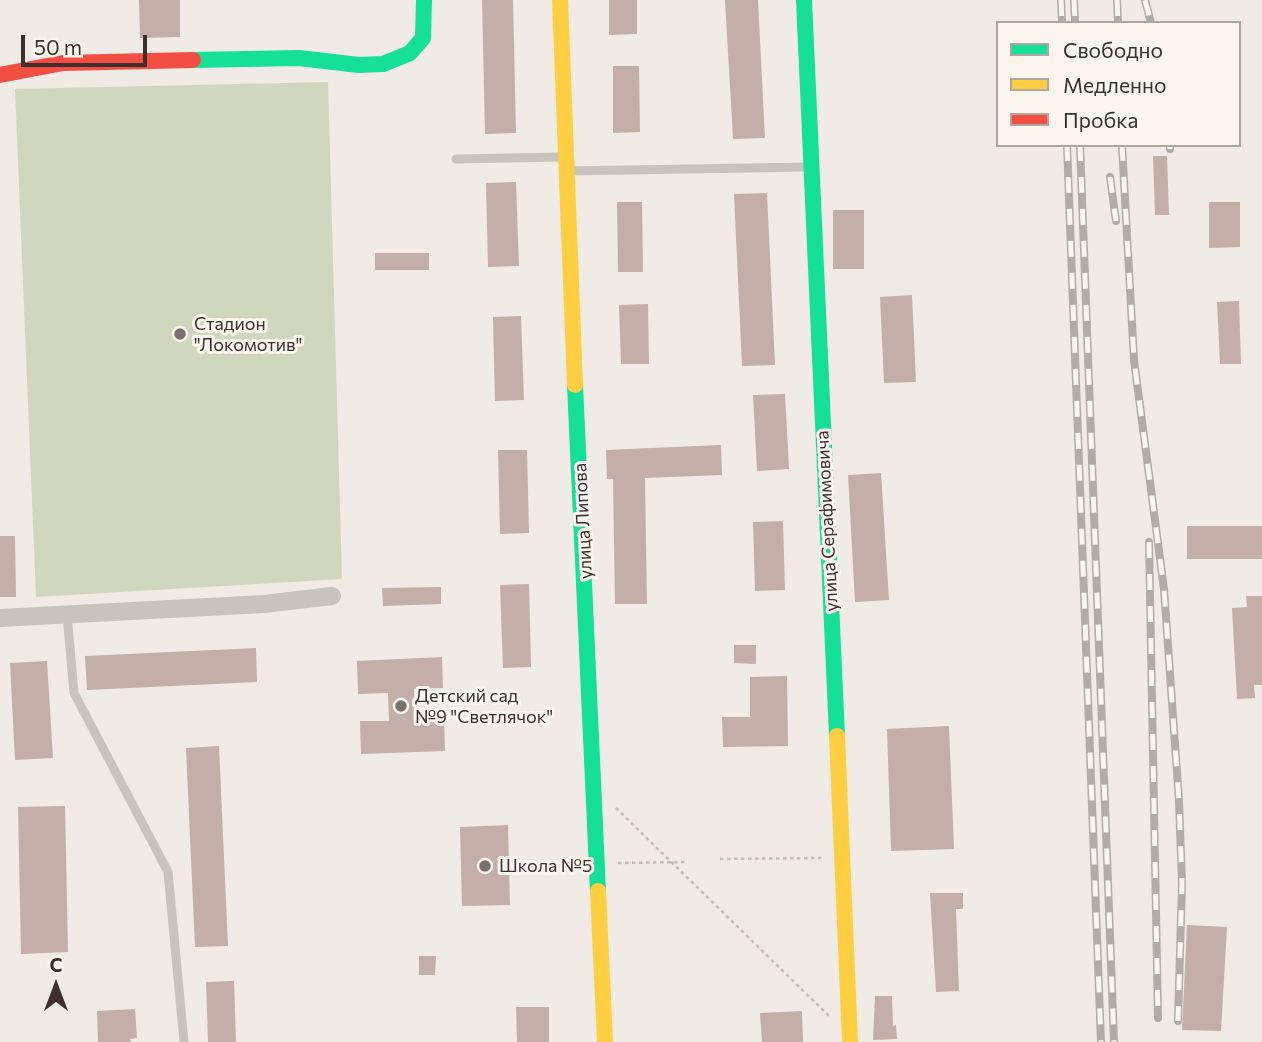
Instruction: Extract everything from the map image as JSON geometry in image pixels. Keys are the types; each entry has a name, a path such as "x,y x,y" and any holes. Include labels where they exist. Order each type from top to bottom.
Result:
{"street":[{"path":"0,75 64,64 116,62 299,58 359,65 383,64 410,53 423,38 424,0"},
{"name":"улица Липова","path":"561,0 565,164 606,1042"},
{"name":"улица Серафимовича","path":"804,0 850,1042"},
{"path":"0,618 264,604 332,596"}],"lane":[{"path":"456,159 565,164 811,167"},
{"path":"67,615 74,693 168,872 184,1042"}],"path":[{"path":"596,788 831,1018"},
{"path":"720,859 828,858"}],"green space":[{"name":"Стадион \"Локомотив\"","path":"328,82 342,579 36,597 15,89"}],"building":[{"path":"139,0 180,0 180,37 140,38"},
{"path":"482,0 513,0 516,133 485,134"},
{"path":"609,0 637,0 637,34 609,35"},
{"path":"725,0 758,0 765,138 733,139"},
{"path":"613,66 639,66 640,132 613,133"},
{"path":"1153,156 1167,156 1169,215 1155,215"},
{"path":"516,182 519,266 488,267 486,183"},
{"path":"767,193 775,365 742,366 734,194"},
{"path":"617,202 642,202 643,272 618,272"},
{"path":"1209,202 1240,202 1240,247 1209,248"},
{"path":"833,210 864,210 864,269 833,269"},
{"path":"375,253 429,253 429,270 375,270"},
{"path":"912,295 916,382 884,383 880,297"},
{"path":"1239,301 1241,364 1220,364 1217,302"},
{"path":"648,304 649,364 621,364 619,305"},
{"path":"521,316 524,400 495,401 493,317"},
{"path":"785,394 789,469 757,471 753,395"},
{"path":"721,445 722,475 645,478 647,604 615,604 613,479 607,479 606,450"},
{"path":"498,450 527,450 529,533 500,534"},
{"path":"881,473 889,600 855,602 848,475"},
{"path":"783,521 785,590 755,591 753,522"},
{"path":"1187,526 1262,526 1262,559 1187,559"},
{"path":"0,536 15,536 16,597 0,597"},
{"path":"529,584 531,667 503,668 500,585"},
{"path":"441,587 441,604 383,606 382,588"},
{"path":"1246,596 1262,596 1262,685 1254,685 1255,698 1237,699 1232,608 1247,607"},
{"path":"734,645 756,645 756,664 734,663"},
{"path":"256,648 257,682 87,690 85,656"},
{"name":"Детский сад №9 \"Светлячок\"","path":"442,657 443,688 414,689 415,719 444,718 445,751 361,754 360,721 389,721 388,693 358,694 357,661"},
{"path":"47,661 53,758 15,760 10,663"},
{"path":"787,676 788,746 723,747 722,717 750,717 750,677"},
{"path":"949,726 954,849 891,851 887,729"},
{"path":"219,746 228,946 195,947 186,748"},
{"path":"65,806 68,952 21,954 18,807"},
{"name":"Школа №5","path":"508,825 510,905 462,906 460,827"},
{"path":"930,893 963,893 963,909 956,909 959,991 936,992"},
{"path":"1187,925 1227,927 1221,1031 1182,1030"},
{"path":"419,956 436,956 435,975 419,975"},
{"path":"234,981 236,1042 208,1042 206,982"},
{"path":"875,996 892,996 893,1026 896,1025 897,1039 873,1040"},
{"path":"516,1007 549,1007 549,1042 517,1042"},
{"path":"135,1009 137,1038 130,1039 131,1042 98,1042 97,1011"},
{"path":"802,1011 803,1042 762,1042 760,1013"}],"railway":[{"path":"1061,0 1062,21"},
{"path":"1074,0 1075,21"},
{"path":"1117,0 1118,21"},
{"path":"1145,0 1150,21"},
{"path":"1067,147 1101,1042"},
{"path":"1080,147 1114,1042"},
{"path":"1122,147 1134,360 1164,589 1179,801 1182,883 1178,1021"},
{"path":"1110,177 1116,221"},
{"path":"1149,542 1158,1018"}],"traffic: fast":[{"path":"193,60 299,58 359,65 383,64 410,53 423,38 424,0"},
{"path":"804,0 837,736"},
{"path":"575,385 598,891"}],"traffic: slow":[{"path":"560,0 575,385"},
{"path":"837,736 850,1042"},
{"path":"598,891 605,1042"}],"traffic: jam":[{"path":"0,75 63,63 193,60"}],"place":[{"name":"Стадион \"Локомотив\"","path":"180,334"},
{"name":"Детский сад №9 \"Светлячок\"","path":"401,706"},
{"name":"Школа №5","path":"485,866"}]}
